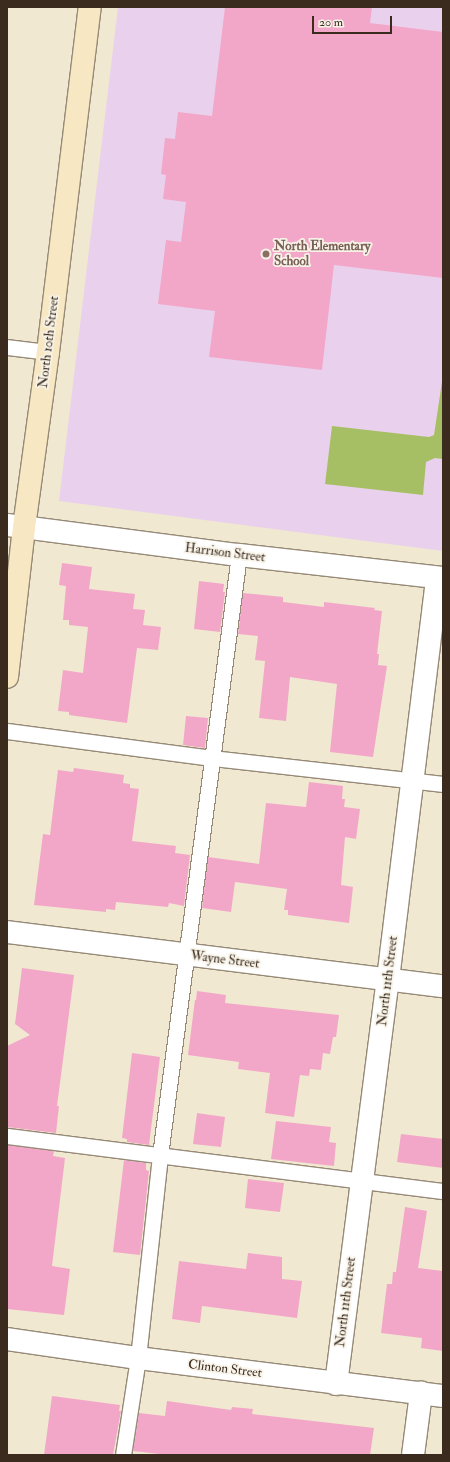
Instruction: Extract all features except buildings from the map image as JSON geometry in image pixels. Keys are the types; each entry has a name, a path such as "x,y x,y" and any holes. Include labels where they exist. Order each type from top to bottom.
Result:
{"main road":[{"name":"North 10th Street","path":"7,677 16,526 48,352 90,7"}],"street":[{"name":"Harrison Street","path":"16,526 239,555 440,578"},
{"name":"North 11th Street","path":"336,1384 412,780 440,578"},
{"name":"Wayne Street","path":"7,932 187,956 443,986"},
{"name":"Clinton Street","path":"7,1339 336,1384 443,1396"},
{"path":"413,1455 421,1394"}],"lane":[{"path":"7,347 48,352"},
{"path":"123,1455 138,1358 160,1155 239,555"},
{"path":"7,731 212,758 443,784"},
{"path":"7,1136 443,1191"}],"shaded area":[{"name":"North Elementary School","path":"118,7 443,7 443,551 59,501"}],"green space":[{"path":"443,375 443,459 435,458 426,462 423,495 325,484 332,426 429,437 434,435"}],"place":[{"name":"North Elementary School","path":"266,254"}]}
